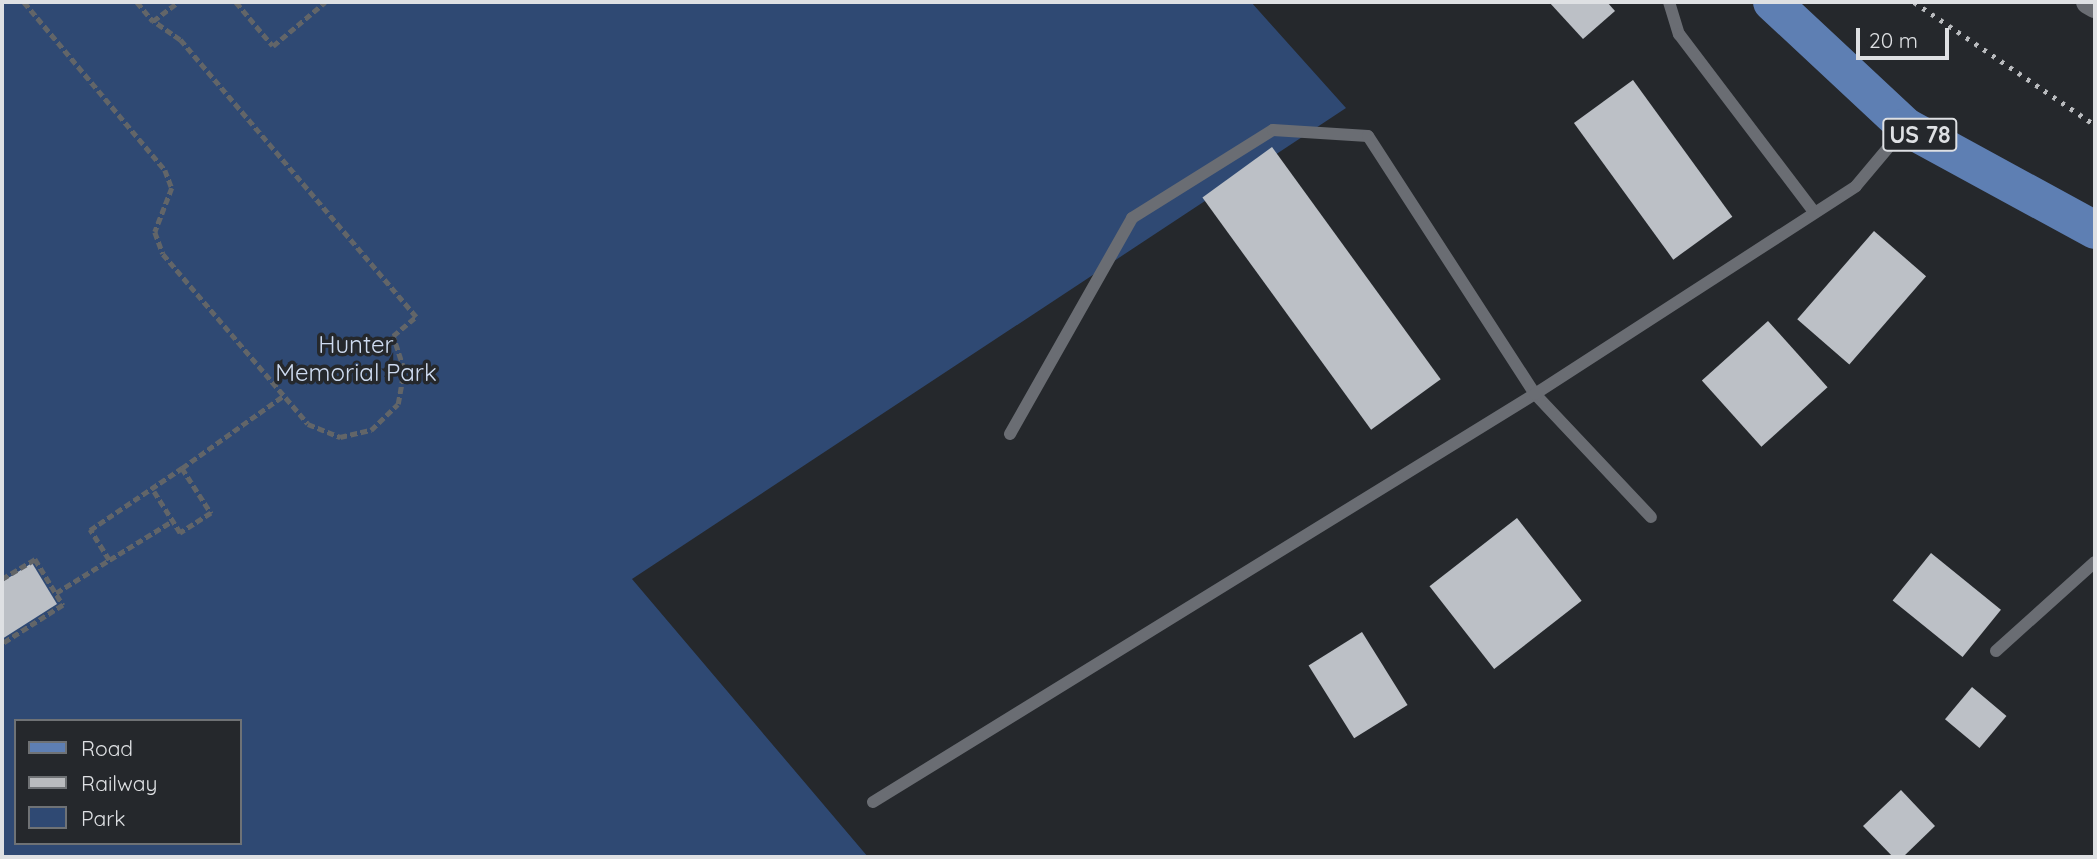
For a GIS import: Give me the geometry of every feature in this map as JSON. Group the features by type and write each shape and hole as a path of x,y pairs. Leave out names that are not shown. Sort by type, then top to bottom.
{"main road":[{"name":"US 78","path":"1772,2 1906,127 2095,230"}],"street":[{"path":"2088,2 2095,6"}],"lane":[{"path":"1669,2 1679,34 1814,212"},
{"path":"873,802 1535,394 1856,186 1906,127"},
{"path":"1010,434 1132,218 1273,130 1368,136 1535,394 1651,517"},
{"path":"1996,651 2095,562"}],"path":[{"path":"24,2 165,170 172,188 156,219 157,245 283,396 323,433 359,436 371,430 398,404 404,370 393,336 416,317 180,40 153,22 137,2"},
{"path":"153,22 178,2"},
{"path":"236,2 273,46 325,2"},
{"path":"109,560 90,530 154,492 182,468 283,396"},
{"path":"154,492 180,534 211,513 182,468"},
{"path":"56,593 172,521"},
{"path":"2,579 35,559 64,606 2,644"}],"green space":[{"name":"Hunter Memorial Park","path":"2,2 1251,2 1346,108 632,579 868,857 2,857"}],"building":[{"path":"1549,2 1607,2 1615,11 1583,39"},
{"path":"1633,80 1732,217 1673,260 1574,123"},
{"path":"1272,147 1441,379 1371,430 1202,198"},
{"path":"1874,231 1926,276 1849,365 1797,319"},
{"path":"1768,321 1828,387 1761,447 1702,381"},
{"path":"1517,518 1582,601 1494,669 1430,586"},
{"path":"1931,553 2001,610 1963,657 1893,600"},
{"path":"32,563 57,604 2,639 2,582"},
{"path":"1362,632 1408,705 1354,738 1309,665"},
{"path":"1972,687 2006,716 1979,748 1945,719"},
{"path":"1901,790 1935,826 1903,857 1893,857 1863,826"}],"railway":[{"path":"1914,2 2095,125"}]}
